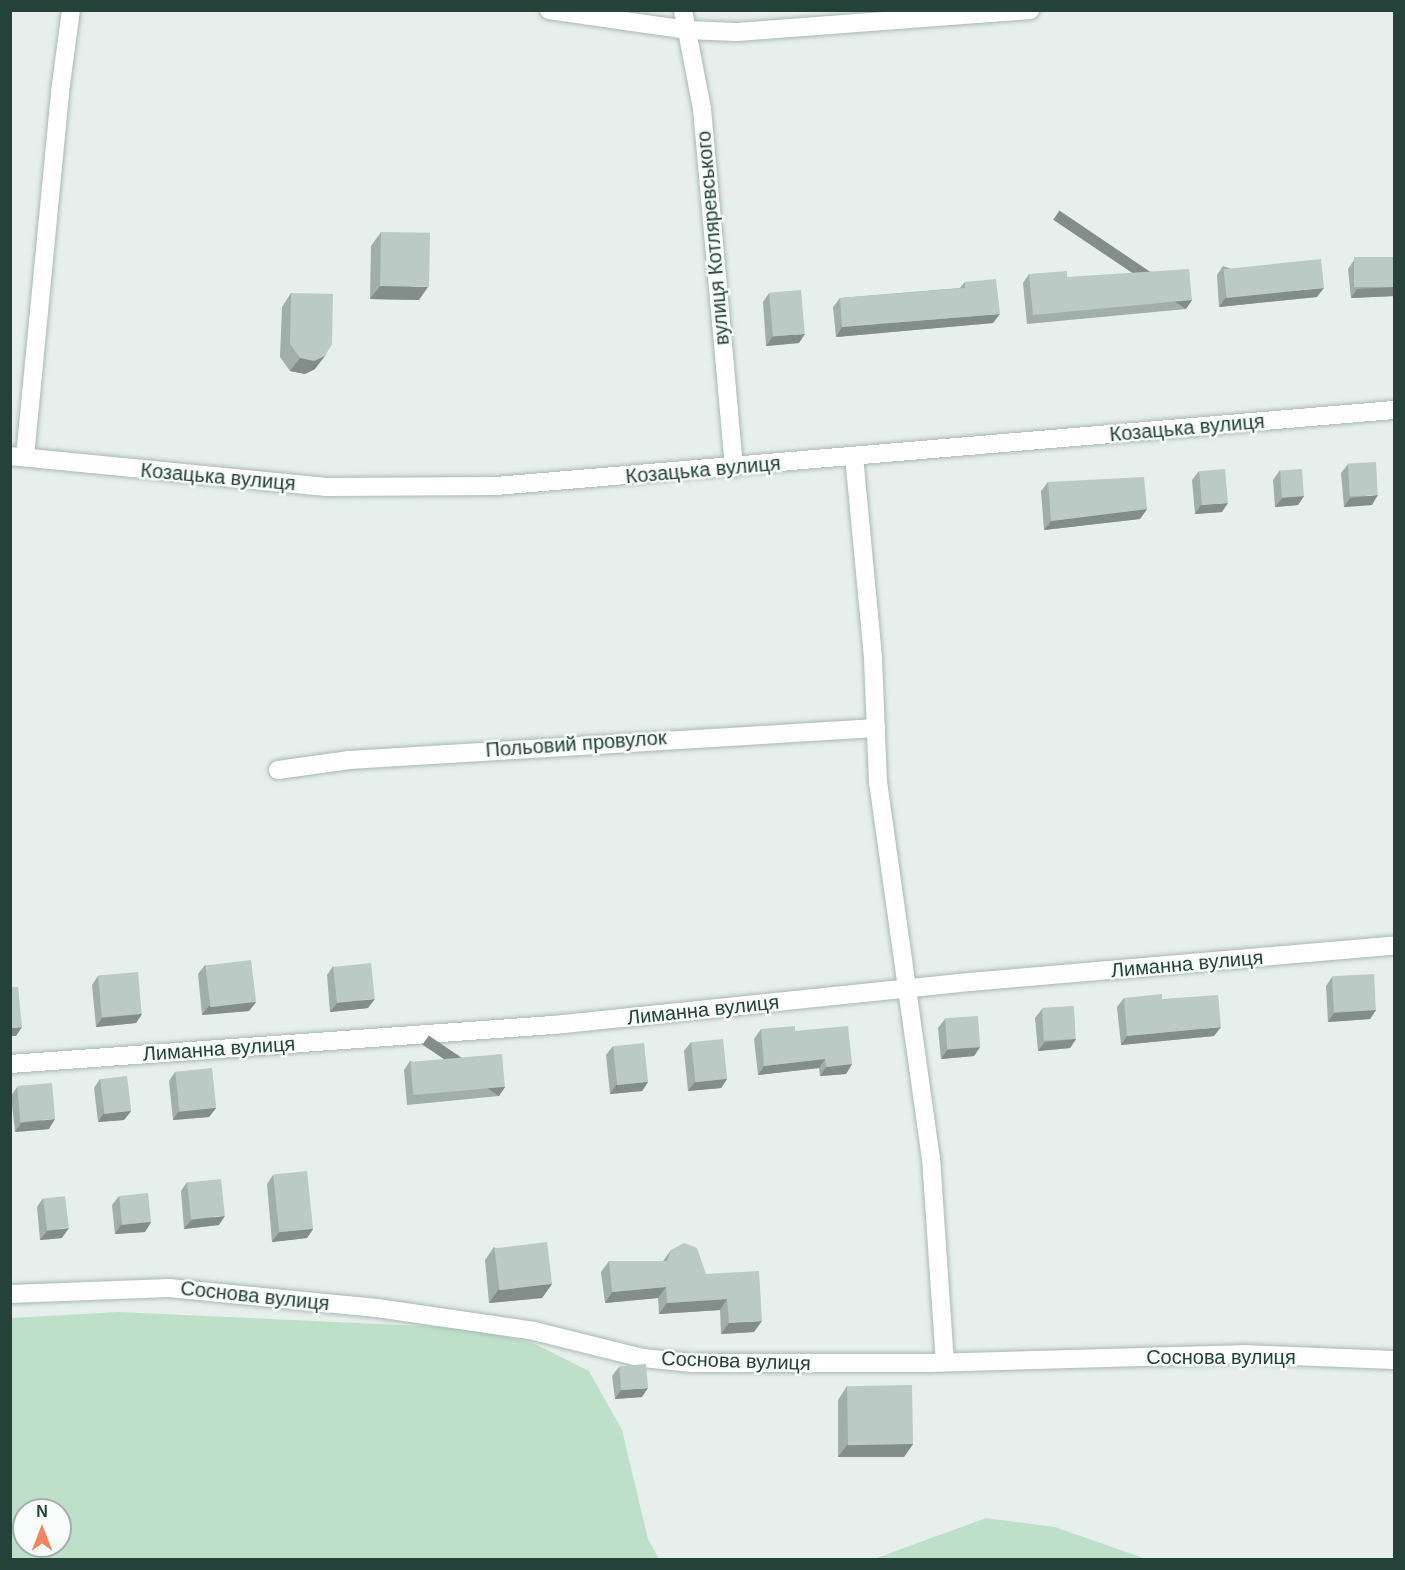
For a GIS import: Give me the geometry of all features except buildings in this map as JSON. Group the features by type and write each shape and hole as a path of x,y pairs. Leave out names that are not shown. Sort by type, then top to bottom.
{"street":[{"path":"18,457 71,10"},
{"path":"549,10 687,30 737,32 1030,10"},
{"name":"вулиця Котляревського","path":"683,10 702,109 734,468"},
{"name":"Козацька вулиця","path":"18,457 241,480 382,488 496,486 734,468 1395,410"},
{"path":"854,456 879,792 931,1158 945,1362"},
{"name":"Польовий провулок","path":"278,770 349,760 876,728"},
{"name":"Лиманна вулиця","path":"10,1064 553,1025 906,989 1395,946"},
{"name":"Соснова вулиця","path":"10,1294 169,1288 376,1308 534,1330 643,1358 692,1363 945,1362 1242,1354 1395,1359"}],"green space":[{"path":"118,1312 465,1328 533,1343 589,1371 622,1430 648,1539 659,1559 11,1560 11,1318"},
{"path":"986,1518 1055,1527 1146,1559 874,1559"}]}
